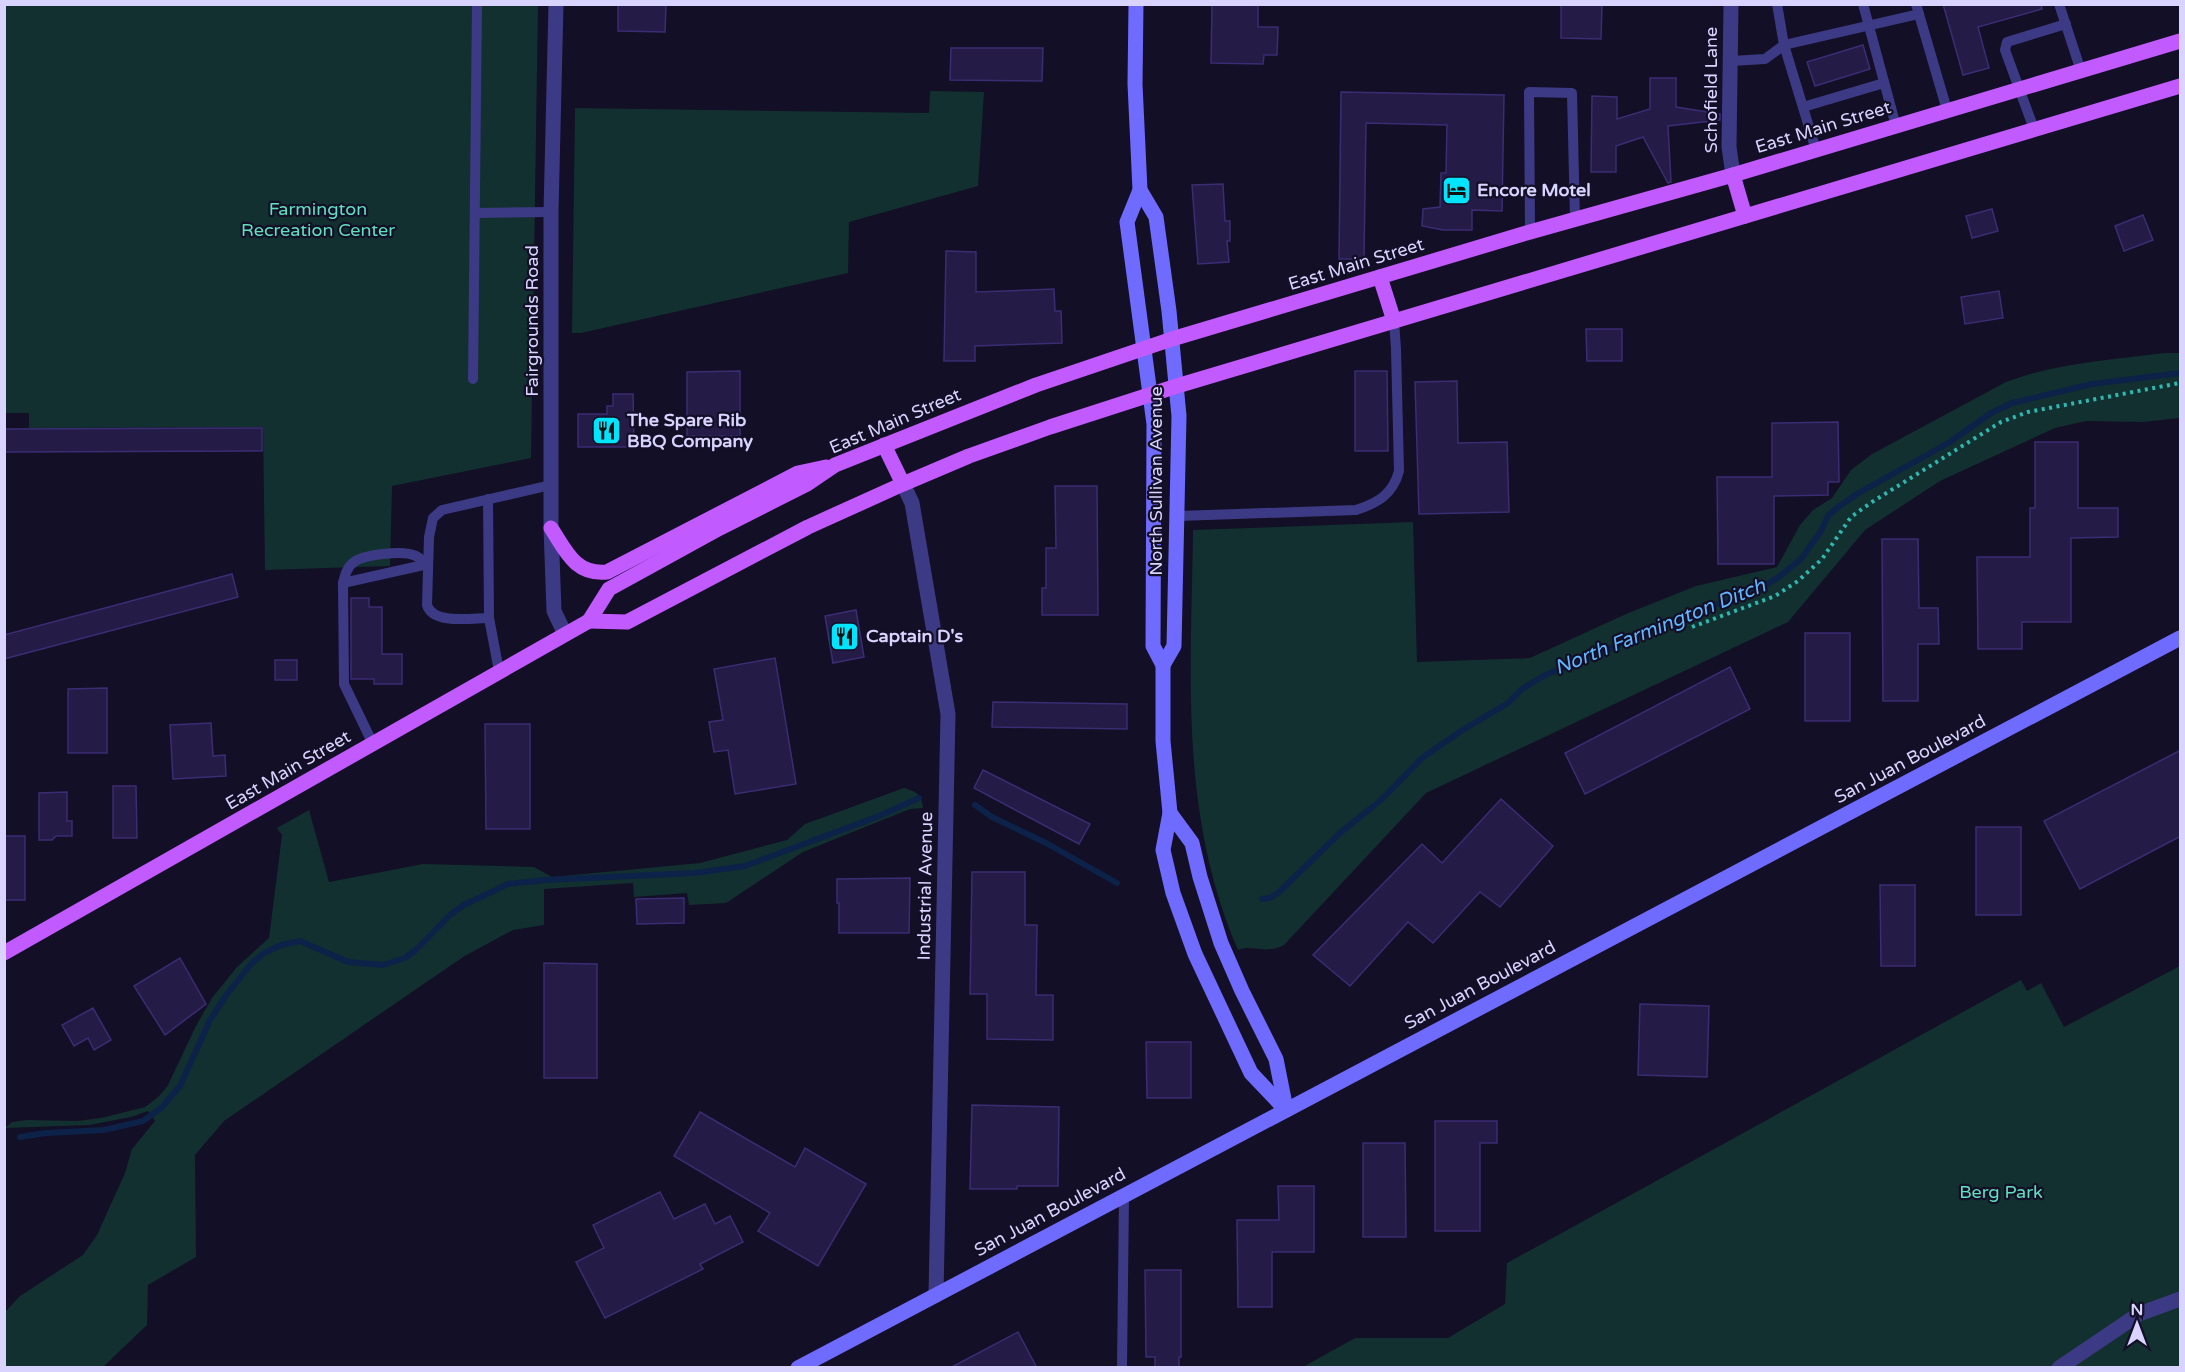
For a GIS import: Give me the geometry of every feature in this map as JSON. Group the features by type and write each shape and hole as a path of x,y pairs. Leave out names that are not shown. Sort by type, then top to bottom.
{"main road":[{"name":"North Sullivan Avenue","path":"1136,4 1135,84 1140,190 1127,222 1154,424 1153,646 1163,665 1163,741 1170,813 1163,850 1173,893 1195,954 1251,1073 1286,1110"},
{"name":"East Main Street","path":"589,621 609,588 807,484 835,465 1036,385 1172,339 2181,41"},
{"name":"East Main Street","path":"4,953 589,621 627,622 808,527 969,456 1177,386 2181,86"},
{"path":"1733,175 1745,216"},
{"name":"North Sullivan Avenue","path":"1140,190 1156,217 1172,339 1179,416 1174,646 1163,665"},
{"path":"1380,277 1394,321"},
{"path":"884,445 903,484"},
{"path":"551,528 570,558 580,567 587,571 607,572 798,473 835,465"},
{"name":"San Juan Boulevard","path":"798,1368 2181,638"},
{"path":"1170,813 1192,843 1221,943 1276,1059 1286,1110"}],"street":[{"name":"Fairgrounds Road","path":"556,4 551,212 551,528 554,611 565,634"},
{"name":"Schofield Lane","path":"1731,4 1729,147 1733,175"},
{"name":"Industrial Avenue","path":"903,484 912,503 948,714 936,1295"},
{"path":"2059,1368 2139,1314 2181,1299"}],"lane":[{"path":"473,379 477,4"},
{"path":"1777,4 1784,45 1815,150"},
{"path":"1863,4 1896,126"},
{"path":"2060,4 2081,71"},
{"path":"1731,61 1765,59 1784,45 1869,26 1917,9 1947,110"},
{"path":"2034,129 2005,50 2007,42 2066,24"},
{"path":"1803,107 1884,82"},
{"path":"1530,232 1529,92 1572,93 1575,219"},
{"path":"475,213 551,212"},
{"path":"1178,516 1356,510 1372,505 1387,495 1396,483 1399,471 1394,321"},
{"path":"489,618 440,618 429,611 429,537 433,518 442,510 551,485"},
{"path":"488,499 489,618 499,671"},
{"path":"373,744 344,684 343,583 346,570 355,561 371,556 397,553 415,555 428,564"},
{"path":"343,583 428,564"},
{"path":"1122,1368 1124,1196"}],"path":[{"path":"1692,627 1775,596 1798,581 1822,559 1851,517 2001,422 2028,412 2181,383"}],"green space":[{"name":"Farmington Recreation Center","path":"5,5 538,5 531,458 392,486 390,566 265,570 263,427 29,428 29,413 5,413"},
{"path":"930,91 984,92 978,186 849,222 848,273 581,333 572,333 575,108 929,113"},
{"path":"2180,353 2180,418 2143,422 2086,421 2055,428 1940,481 1865,530 1788,622 1426,793 1284,945 1271,949 1244,948 1238,950 1219,899 1206,847 1197,795 1191,691 1193,530 1413,522 1417,662 1530,658 1626,614 1696,586 1777,567 1800,525 1813,510 1832,498 1851,470 1872,454 2006,382 2064,366"},
{"path":"904,788 918,794 923,808 910,809 803,852 726,903 689,905 687,893 634,897 633,883 544,889 544,925 513,930 463,957 224,1121 195,1155 196,1257 148,1285 147,1325 103,1367 5,1367 5,1312 20,1296 83,1255 97,1235 125,1173 132,1149 155,1121 148,1111 131,1117 89,1125 5,1128 12,1122 77,1121 101,1118 145,1107 167,1087 212,998 237,967 269,938 282,835 277,828 309,810 329,882 423,864 534,867 552,877 700,863 787,840 805,824"},
{"name":"Berg Park","path":"2180,966 2180,1367 1301,1368 1355,1338 1448,1338 1505,1304 1507,1263 2021,980 2027,991 2041,983 2064,1027"}],"building":[{"path":"618,4 666,4 665,32 618,31"},
{"path":"1212,4 1258,4 1258,27 1278,27 1277,55 1264,55 1263,64 1211,63"},
{"path":"1561,4 1602,4 1601,39 1561,38"},
{"path":"1943,4 2041,4 2042,9 1978,27 1989,68 1963,75"},
{"path":"1863,45 1870,69 1815,86 1807,62"},
{"path":"951,48 1043,48 1042,81 950,80"},
{"path":"1650,78 1676,78 1676,107 1720,114 1720,120 1668,126 1671,182 1668,183 1643,137 1616,146 1616,172 1591,172 1592,96 1617,97 1617,119 1650,109"},
{"name":"Encore Motel","path":"1341,92 1504,95 1502,211 1472,210 1472,230 1443,230 1422,226 1423,209 1440,207 1441,173 1446,173 1447,125 1366,123 1364,259 1339,259"},
{"path":"1223,184 1225,221 1230,221 1230,241 1227,241 1229,262 1198,264 1192,185"},
{"path":"1992,209 1998,231 1972,238 1966,216"},
{"path":"2143,215 2153,240 2124,251 2115,226"},
{"path":"946,251 976,252 976,292 1054,289 1055,311 1061,311 1062,343 975,346 975,361 944,361"},
{"path":"1999,291 2003,318 1965,324 1961,297"},
{"path":"1586,329 1622,329 1622,361 1587,361"},
{"path":"740,371 740,436 687,436 687,372"},
{"path":"1355,371 1387,371 1388,451 1355,451"},
{"path":"1457,381 1458,443 1507,442 1509,512 1419,514 1415,382"},
{"name":"The Spare Rib BBQ Company","path":"613,394 633,394 634,447 578,447 578,414 607,414 607,406 613,406"},
{"path":"1838,422 1839,482 1828,482 1828,495 1774,496 1774,564 1718,564 1717,477 1772,477 1772,423"},
{"path":"262,428 262,451 4,452 4,429"},
{"path":"2035,442 2078,442 2078,508 2118,508 2118,537 2071,538 2071,622 2022,622 2022,649 1978,649 1977,557 2030,557 2030,508 2035,508"},
{"path":"1055,486 1097,486 1098,615 1042,615 1042,588 1046,588 1046,548 1056,548"},
{"path":"1882,539 1918,539 1919,608 1938,608 1939,644 1918,644 1918,701 1883,701"},
{"path":"232,574 238,597 4,659 4,635"},
{"path":"351,598 369,598 369,607 382,607 382,654 402,654 402,684 374,684 374,679 351,679"},
{"name":"Captain D's","path":"856,610 864,657 833,663 825,616"},
{"path":"1805,633 1850,633 1850,721 1805,721"},
{"path":"775,658 796,784 735,794 728,750 714,752 709,722 723,720 714,669"},
{"path":"275,660 297,660 297,680 275,680"},
{"path":"1730,667 1750,709 1585,794 1565,753"},
{"path":"107,688 107,753 68,753 68,689"},
{"path":"993,702 1127,704 1127,729 992,727"},
{"path":"211,723 213,756 225,755 226,776 173,779 170,725"},
{"path":"485,724 530,724 530,829 486,829"},
{"path":"2181,750 2181,836 2080,889 2044,821"},
{"path":"983,770 1090,824 1079,844 974,788"},
{"path":"113,786 136,786 137,838 113,838"},
{"path":"67,792 67,821 72,821 72,836 56,836 52,840 39,840 39,793"},
{"path":"1501,799 1553,846 1500,907 1480,892 1433,943 1408,922 1350,986 1313,955 1422,844 1442,863"},
{"path":"1976,827 2021,827 2021,915 1976,915"},
{"path":"4,836 25,836 25,900 4,900"},
{"path":"972,872 1025,872 1025,925 1037,925 1036,995 1053,995 1053,1040 987,1039 987,994 970,994"},
{"path":"910,878 909,933 839,933 837,879"},
{"path":"1880,885 1915,885 1915,966 1881,966"},
{"path":"684,898 684,923 637,924 636,899"},
{"path":"180,958 206,1004 165,1035 134,986"},
{"path":"544,963 597,964 597,1078 544,1078"},
{"path":"1640,1004 1709,1006 1707,1077 1638,1075"},
{"path":"93,1008 111,1040 94,1050 88,1038 74,1046 62,1025"},
{"path":"1146,1042 1191,1042 1191,1098 1147,1098"},
{"path":"972,1105 1059,1107 1058,1186 970,1189"},
{"path":"700,1112 795,1167 805,1148 866,1184 818,1266 758,1231 770,1213 674,1156"},
{"path":"1435,1121 1497,1121 1497,1143 1480,1143 1480,1231 1435,1231"},
{"path":"1363,1143 1405,1143 1406,1237 1363,1237"},
{"path":"1278,1186 1314,1186 1314,1252 1272,1252 1272,1307 1238,1307 1237,1220 1279,1220"},
{"path":"660,1192 674,1219 705,1204 715,1224 730,1216 743,1242 700,1264 703,1269 605,1318 576,1262 604,1248 593,1225"},
{"path":"1145,1270 1181,1270 1179,1367 1155,1367 1155,1357 1146,1357"},
{"path":"1018,1332 1037,1368 950,1368"}],"waterway":[{"name":"North Farmington Ditch","path":"1262,899 1270,898 1278,893 1340,833 1382,799 1422,758 1508,703 1522,689 1545,675 1679,617 1753,592 1779,577 1801,559 1821,531 1828,516 1837,508 1857,494 1950,442 1991,413 2012,403 2092,384 2180,373"},
{"name":"North Farmington Ditch","path":"20,1137 46,1133 104,1130 143,1121 161,1108 180,1086 210,1020 227,994 251,964 264,953 281,945 300,941 348,962 383,965 405,958 450,915 464,905 508,884 545,880 695,873 745,866 879,816 919,798"},
{"name":"North Farmington Ditch","path":"975,805 992,817 1046,843 1117,883"}],"place":[{"name":"Encore Motel","path":"1456,190"},
{"name":"The Spare Rib BBQ Company","path":"606,430"},
{"name":"Captain D's","path":"845,636"}]}
